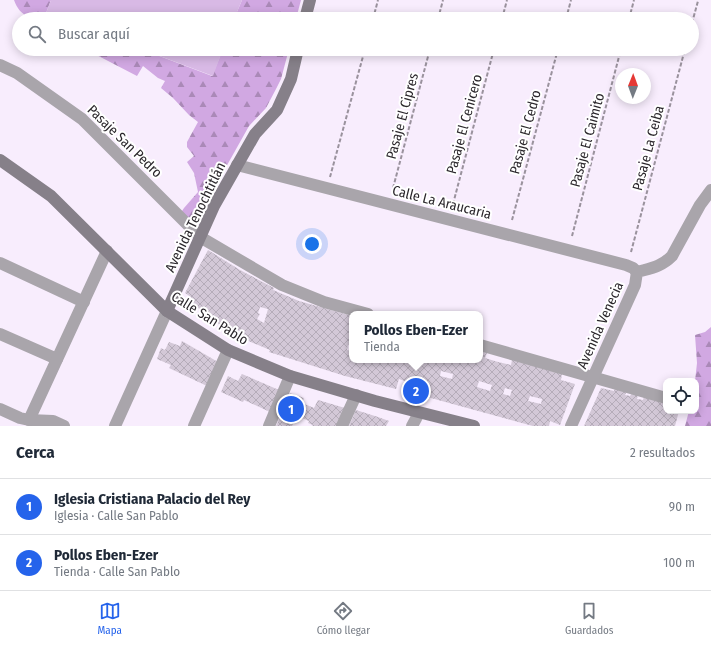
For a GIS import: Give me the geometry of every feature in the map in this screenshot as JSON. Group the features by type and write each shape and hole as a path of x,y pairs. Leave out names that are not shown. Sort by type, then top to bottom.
{"street":[{"path":"307,12 310,0"},
{"name":"Avenida Tenochtitlán","path":"116,426 214,206 256,134 277,110 291,79 296,56"},
{"name":"Pasaje San Pedro","path":"0,65 17,73 82,118 200,237 282,285 324,302 357,311"},
{"name":"Calle San Pablo","path":"0,160 51,196 167,312 228,350 290,376 419,413 474,426"},
{"name":"Calle La Araucaria","path":"237,165 626,265 633,268 637,272"},
{"name":"Avenida Venecia","path":"572,426 635,285 637,272 665,263 672,256 700,205 711,190"},
{"path":"29,420 107,251"},
{"path":"0,263 84,302"},
{"path":"0,334 57,359"},
{"path":"483,347 663,397"},
{"path":"194,426 228,350"},
{"path":"269,426 290,376"},
{"path":"342,426 356,395"},
{"path":"0,409 20,418 52,421 64,426"},
{"path":"412,426 419,413"}],"path":[{"path":"374,12 378,0"},
{"path":"440,12 443,0"},
{"path":"504,12 507,0"},
{"path":"568,12 571,0"},
{"path":"631,12 634,0"},
{"path":"695,12 698,1"},
{"path":"328,188 362,56"},
{"name":"Pasaje El Cipres","path":"393,188 428,56"},
{"name":"Pasaje El Cenicero","path":"453,204 492,56"},
{"name":"Pasaje El Cedro","path":"512,220 556,56"},
{"name":"Pasaje El Caimito","path":"572,236 619,56"},
{"name":"Pasaje La Ceiba","path":"631,252 683,56"}],"green space":[{"path":"14,0 51,0 46,12 21,12"},
{"path":"242,0 301,0 298,12 237,12"},
{"path":"98,56 159,56 212,76 220,56 287,56 281,79 266,108 249,126 193,226 180,214 198,192 194,173 187,162 194,156 187,147 187,142 198,122 161,88 165,81 158,78 143,66 137,76"},
{"path":"711,327 711,426 685,426 688,414 699,414 699,378 695,378 697,363 695,335 705,332"}],"shaded area":[{"path":"51,0 242,0 237,12 46,12"},
{"path":"160,56 220,56 213,76"}],"building":[{"path":"208,250 240,270 274,288 273,290 299,301 349,315 349,345 347,350 349,350 349,363 483,363 483,352 487,353 485,358 498,362 511,365 512,360 562,374 561,380 575,384 560,425 550,421 549,426 533,426 409,392 411,383 399,379 396,389 345,376 269,352 270,350 239,337 212,320 189,300 191,297 185,293","holes":["260,307 268,309 264,323 257,319 260,314 258,313","441,371 453,374 452,379 440,376","479,381 492,385 490,391 477,387","505,388 512,390 510,396 503,394","530,396 542,399 541,404 528,401"]},
{"path":"182,341 218,362 207,386 169,368 171,365 157,359 161,348 165,350 169,342 180,346"},
{"path":"242,374 279,390 270,412 244,400 243,402 221,392 228,376 238,381"},
{"path":"601,388 614,391 615,388 627,391 625,395 630,396 632,393 638,394 637,399 643,400 644,396 663,401 663,414 678,414 675,426 584,426"},
{"path":"290,393 304,398 302,403 314,408 318,400 345,408 337,426 312,426 313,425 308,423 309,421 297,416 292,426 276,426"},
{"path":"356,410 389,421 386,426 349,426"}],"place":[{"name":"Pollos Eben-Ezer","path":"416,391"},
{"name":"Iglesia Cristiana Palacio del Rey","path":"291,409"}]}
